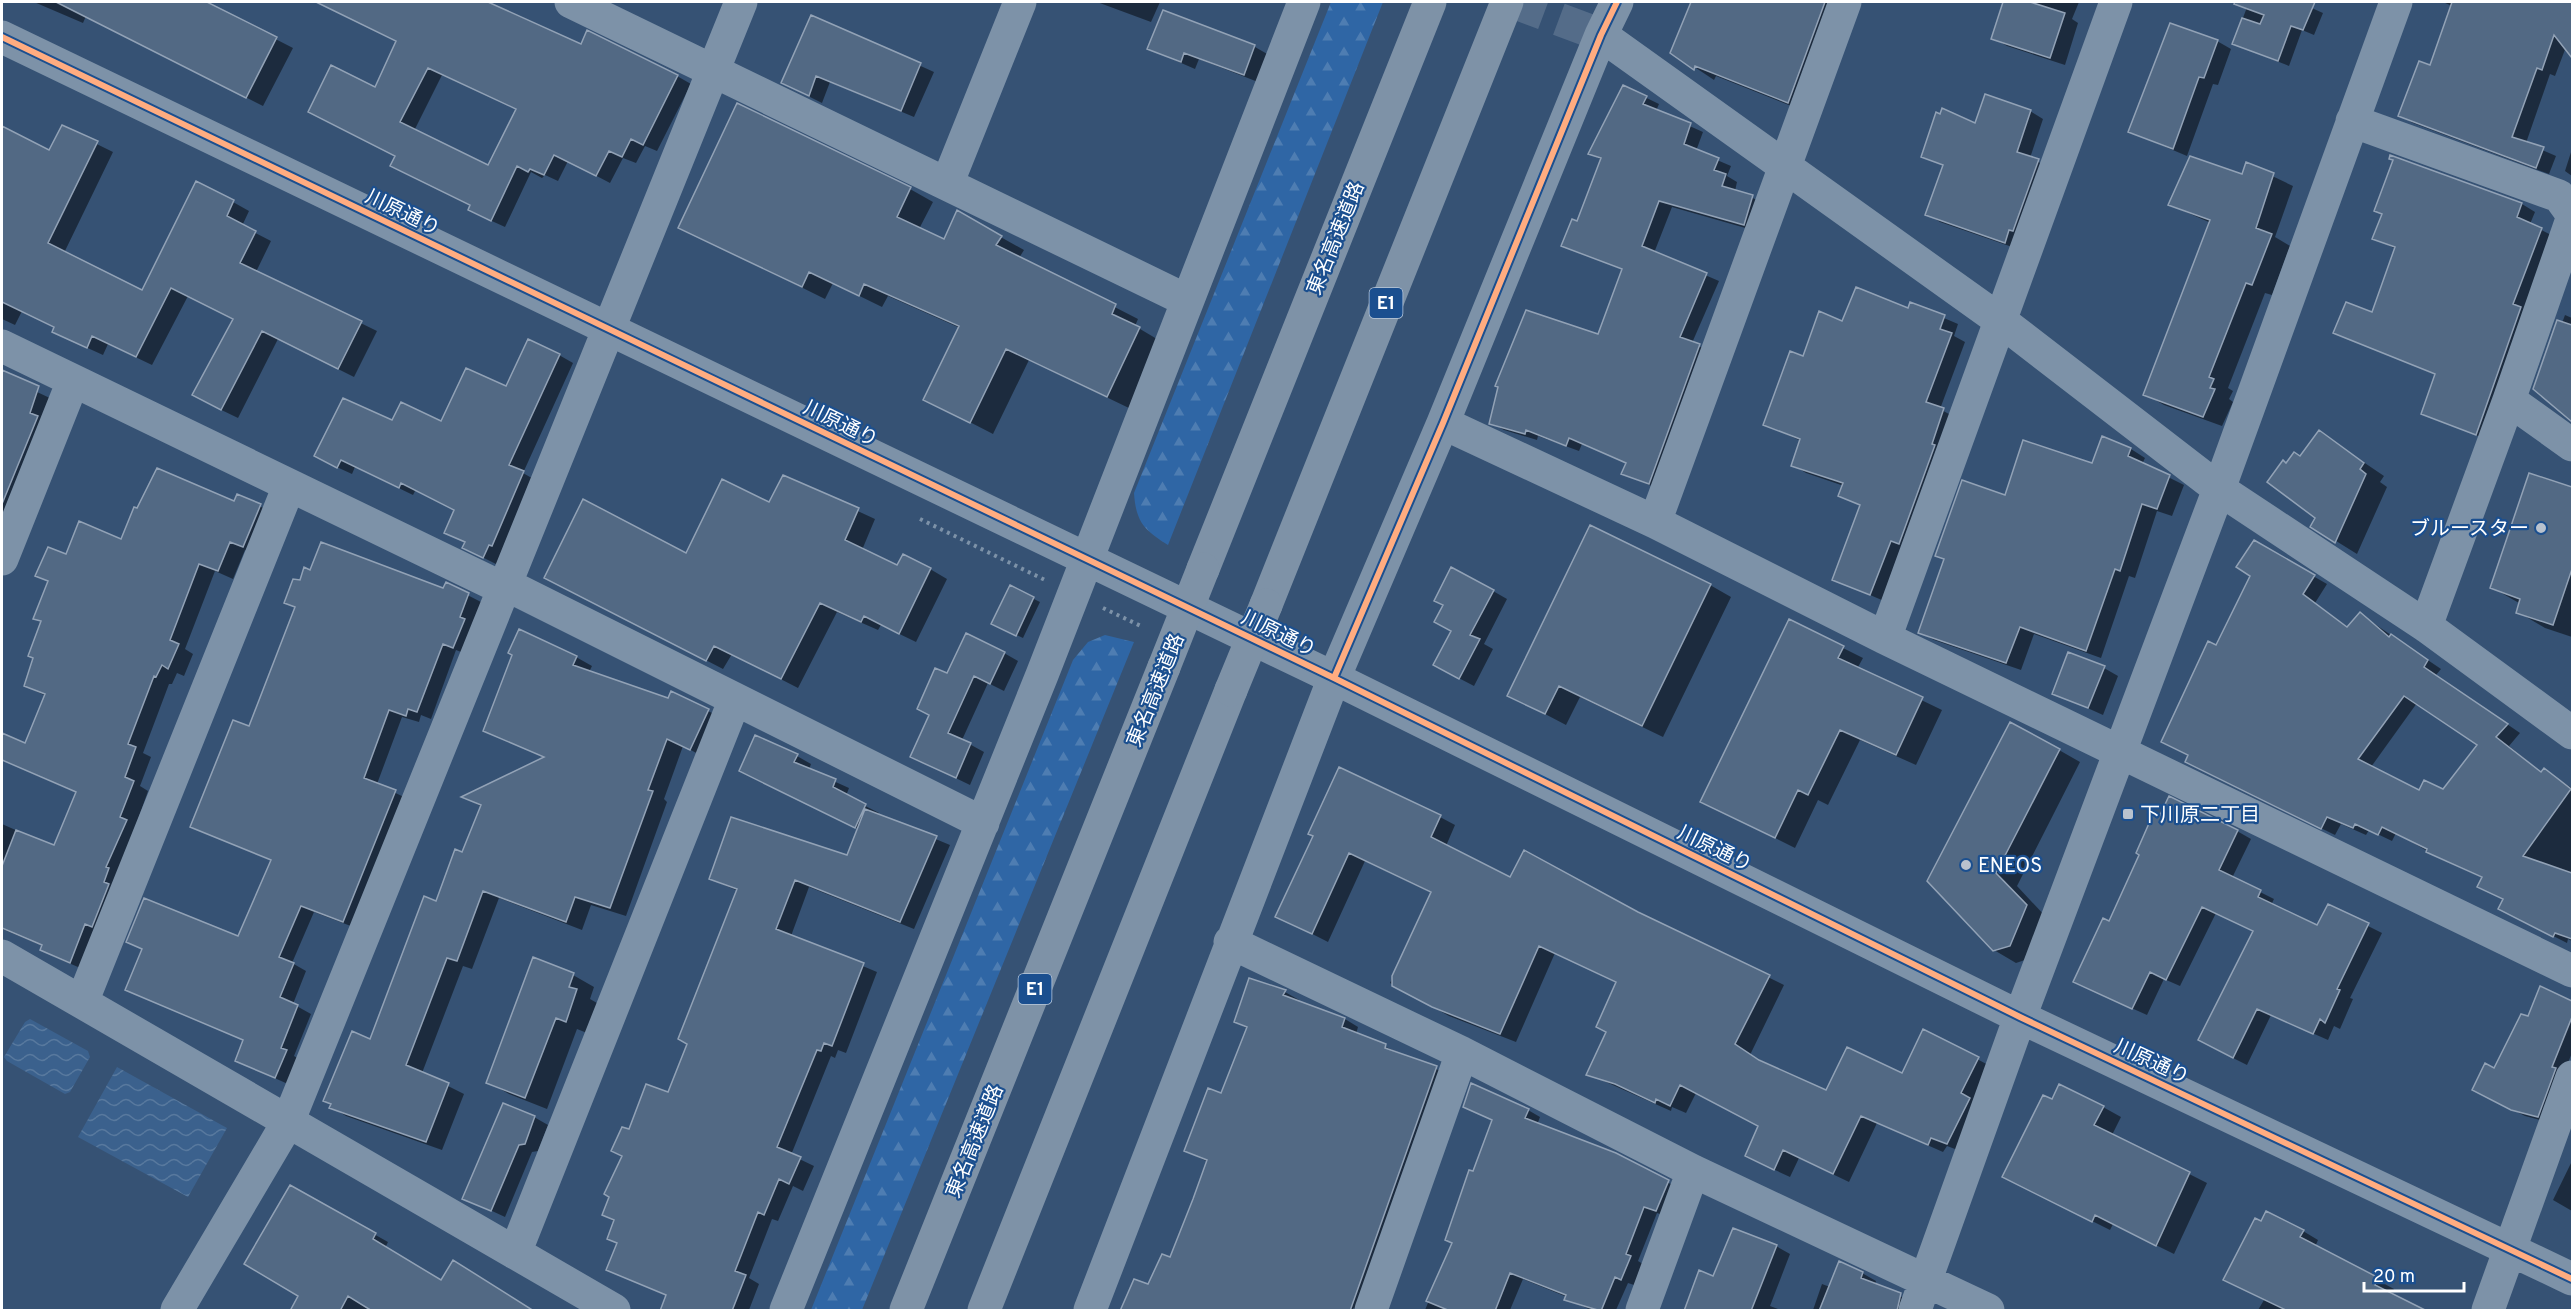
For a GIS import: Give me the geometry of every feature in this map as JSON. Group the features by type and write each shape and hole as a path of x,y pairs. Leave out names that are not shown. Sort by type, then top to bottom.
{"highway":[{"name":"東名高速道路","path":"906,1311 1430,2"},
{"name":"E1","path":"984,1311 1507,2"}],"street":[{"path":"571,2 1186,300"},
{"path":"177,1311 288,1122 741,2"},
{"path":"947,184 1020,2"},
{"path":"786,1311 983,823 1304,2"},
{"path":"1090,1311 1230,942 1334,678 1443,423 1601,35 1617,2"},
{"path":"1655,522 1783,166 1845,2"},
{"path":"1884,638 2116,2"},
{"path":"1915,1311 2020,1017 2219,489 2396,2"},
{"path":"1601,35 2001,321 2219,489 2426,626 2572,733"},
{"name":"川原通り","path":"2,37 1334,678 2020,1017 2572,1279"},
{"path":"2352,121 2559,195 2572,214"},
{"path":"2426,626 2509,400 2572,219"},
{"path":"2,346 289,486 505,587 983,823"},
{"path":"2,559 73,381"},
{"path":"2509,400 2572,445"},
{"path":"1443,423 1655,522 1884,638 2572,971"},
{"path":"81,1002 289,486"},
{"path":"515,1253 735,699"},
{"path":"1230,942 1462,1053 1693,1171 1988,1311"},
{"path":"2,956 614,1311"},
{"path":"1371,1311 1462,1053"},
{"path":"2488,1311 2572,1077"},
{"path":"1642,1311 1693,1171"}],"green space":[{"path":"1331,2 1383,2 1168,545 1147,530 1139,518 1134,493"},
{"path":"1105,635 1134,642 862,1310 811,1310 1073,660 1088,642"}],"water":[{"path":"30,1019 88,1051 90,1057 70,1092 65,1094 7,1061 4,1057 25,1022"},
{"path":"117,1067 227,1128 188,1197 78,1137"}],"building":[{"path":"56,2 207,2 277,37 246,98"},
{"path":"316,2 488,2 581,44 587,30 678,75 643,145 631,139 622,157 609,151 596,176 554,155 544,175 530,169 528,172 517,166 491,221 468,210 470,205 390,166 395,156 308,112 331,65 375,87 396,41","holes":["428,68 516,109 488,165 400,122"]},
{"path":"1691,2 1825,2 1788,103 1695,66 1694,70 1670,53"},
{"path":"2003,2 2030,2 2065,13 2050,58 1991,39"},
{"path":"2235,2 2315,2 2303,30 2291,26 2278,61 2232,44 2242,18 2260,24 2264,15 2234,4"},
{"path":"2452,2 2572,2 2572,58 2554,35 2542,70 2537,68 2512,137 2544,147 2536,168 2398,116 2419,61 2430,65"},
{"path":"1163,10 1255,45 1244,75 1184,53 1181,62 1147,49"},
{"path":"811,15 921,63 901,111 816,76 809,96 781,83"},
{"path":"2170,23 2218,40 2204,78 2199,77 2173,149 2128,132"},
{"path":"1623,85 1647,96 1643,104 1691,123 1684,144 1719,158 1714,170 1726,174 1722,186 1753,195 1744,225 1659,201 1642,246 1707,273 1680,337 1700,344 1649,484 1621,474 1626,463 1569,438 1566,446 1526,430 1525,434 1489,424 1498,387 1495,386 1526,310 1598,334 1622,269 1561,246 1572,219 1577,221 1601,158 1588,154"},
{"path":"1985,94 2031,110 2017,152 2039,159 2013,231 2009,230 2005,243 1925,215 1943,165 1921,157 1936,112 1940,114 1942,108 1975,123"},
{"path":"737,103 911,187 897,217 944,239 957,210 1002,236 996,245 1116,304 1112,314 1140,327 1107,397 1006,349 970,423 923,400 959,326 864,284 859,296 809,272 802,287 678,228"},
{"path":"62,125 98,141 48,243 142,290 196,181 234,200 227,216 256,231 240,263 362,321 338,369 262,331 221,410 192,395 233,319 171,288 136,357 92,336 87,348 52,332 54,327 2,302 2,126 49,150"},
{"path":"2390,155 2522,203 2517,217 2542,228 2513,304 2521,307 2476,435 2421,414 2435,374 2333,333 2346,302 2372,312 2395,247 2372,239 2382,214 2374,211 2393,160 2389,159"},
{"path":"2190,156 2242,174 2246,162 2274,173 2256,228 2272,234 2252,285 2246,283 2209,377 2214,379 2210,388 2215,389 2203,417 2143,395 2210,220 2168,205"},
{"path":"1856,287 1908,308 1910,302 1945,315 1940,329 1952,333 1926,402 1944,408 1932,444 1935,445 1899,544 1891,541 1870,595 1832,580 1860,505 1838,496 1843,483 1791,466 1800,439 1763,425 1790,351 1803,356 1819,311 1842,321"},
{"path":"2557,320 2572,325 2572,422 2533,389"},
{"path":"528,339 560,354 509,465 524,471 492,546 489,545 483,558 462,548 465,542 444,533 454,510 401,483 399,488 341,460 337,468 314,456 343,398 392,420 401,402 441,421 466,368 506,386"},
{"path":"2,370 39,386 30,413 38,416 2,504"},
{"path":"2319,430 2364,463 2360,469 2366,474 2335,543 2310,527 2315,518 2267,482 2283,460 2286,463 2294,452 2300,456"},
{"path":"2102,436 2131,448 2128,456 2170,475 2157,509 2142,504 2120,571 2115,569 2086,651 2020,627 2006,663 1918,633 1944,559 1935,556 1962,480 2005,495 2023,440 2092,463"},
{"path":"157,468 234,501 237,494 261,504 243,547 230,542 218,571 199,564 170,640 179,644 168,669 162,665 156,677 154,676 128,744 136,747 125,777 134,781 120,817 127,820 106,867 109,868 104,882 109,884 92,927 85,924 70,963 40,950 42,945 2,928 2,866 16,830 54,845 76,792 2,760 2,733 25,743 45,694 24,686 33,658 28,656 41,621 33,619 48,581 35,576 48,547 66,554 79,521 121,539 134,507 137,508"},
{"name":"ブルースター","path":"2529,473 2572,487 2572,569 2553,625 2516,613 2520,599 2490,588"},
{"path":"783,475 859,508 845,540 897,565 903,554 931,568 899,634 864,616 861,622 820,603 781,679 714,646 706,661 544,578 583,499 686,553 722,479 769,502"},
{"path":"1590,525 1711,584 1642,726 1559,686 1545,714 1507,696"},
{"path":"2254,540 2315,575 2303,594 2347,627 2360,612 2389,637 2391,634 2428,660 2424,667 2508,724 2496,737 2541,772 2544,768 2571,789 2523,856 2572,873 2572,939 2555,933 2553,937 2498,909 2503,899 2477,887 2482,877 2426,852 2427,849 2382,827 2378,835 2355,824 2353,828 2327,817 2321,829 2185,762 2188,755 2161,742 2208,641 2216,645 2250,576 2236,567","holes":["2404,696 2477,745 2443,789 2424,780 2419,790 2358,759"]},
{"path":"321,542 443,588 446,582 469,593 460,617 465,619 453,648 443,644 417,712 408,709 406,716 389,710 364,778 396,790 343,922 301,906 279,957 294,963 280,997 298,1005 281,1048 287,1050 275,1078 235,1061 243,1040 125,990 142,949 126,942 144,898 238,936 271,860 190,827 233,720 249,726 295,607 284,603 293,579 300,580 304,567 310,570"},
{"path":"1451,567 1494,590 1470,635 1480,639 1459,679 1433,665 1451,631 1434,622 1443,605 1434,601"},
{"path":"1010,585 1034,597 1016,636 991,624"},
{"path":"1789,619 1844,646 1838,658 1923,697 1896,755 1840,730 1808,795 1798,790 1775,838 1700,802"},
{"path":"519,629 577,656 573,665 668,698 671,691 709,709 690,750 667,739 648,790 653,791 610,908 575,897 566,922 483,891 457,961 447,958 406,1065 449,1083 426,1142 329,1108 331,1104 323,1101 352,1031 370,1039 424,896 436,901 455,849 462,852 481,805 461,797 544,757 483,731 512,655 508,653"},
{"path":"966,633 1005,652 990,684 974,676 948,733 971,743 956,778 910,757 929,715 917,709 935,668 947,673"},
{"path":"2068,652 2105,666 2088,708 2052,694"},
{"path":"2010,722 2060,749 1996,873 2027,905 2010,946 1993,951 1927,881"},
{"path":"755,735 798,754 794,762 836,779 833,787 866,804 855,828 739,771"},
{"path":"1339,767 1441,815 1431,837 1510,877 1524,850 1638,912 1770,975 1735,1044 1759,1060 1826,1090 1847,1047 1902,1073 1923,1029 1979,1057 1961,1093 1970,1098 1947,1144 1931,1138 1928,1145 1861,1116 1833,1174 1783,1150 1774,1170 1745,1156 1758,1126 1680,1085 1670,1106 1656,1099 1655,1103 1615,1084 1586,1075 1606,1032 1596,1027 1616,982 1539,946 1500,1034 1432,1007 1392,986 1392,976 1431,892 1349,853 1312,934 1275,917 1313,836 1308,834"},
{"path":"2169,796 2238,830 2219,870 2261,890 2258,897 2317,925 2328,904 2369,923 2337,989 2340,990 2325,1023 2320,1019 2313,1034 2257,1009 2233,1058 2198,1040 2253,931 2202,907 2166,980 2150,972 2132,1009 2073,982 2103,918 2109,921 2139,855 2136,853 2154,812 2160,815"},
{"path":"865,809 937,836 900,922 795,880 776,929 864,963 832,1046 824,1043 821,1051 817,1050 777,1147 801,1157 789,1184 779,1179 764,1215 758,1212 735,1271 746,1275 732,1311 660,1311 666,1295 606,1270 617,1243 607,1239 614,1220 602,1215 609,1197 604,1194 622,1156 611,1151 622,1127 629,1129 646,1084 668,1092 687,1044 678,1039 737,889 709,879 731,817 847,855"},
{"path":"533,957 574,973 569,987 577,989 566,1022 556,1018 525,1098 486,1083"},
{"path":"1249,978 1286,990 1283,995 1345,1018 1342,1027 1386,1044 1385,1048 1437,1066 1350,1311 1120,1311 1134,1279 1148,1284 1162,1254 1170,1257 1193,1199 1207,1160 1184,1151 1208,1088 1221,1093 1247,1027 1234,1022"},
{"path":"2540,986 2572,1001 2572,1017 2552,1067 2556,1068 2538,1117 2511,1110 2472,1090 2485,1063 2494,1068 2521,1014 2528,1016"},
{"path":"1471,1083 1529,1109 1525,1118 1616,1153 1669,1180 1656,1211 1644,1207 1626,1254 1631,1256 1621,1280 1615,1277 1601,1311 1564,1300 1566,1295 1510,1273 1495,1311 1450,1311 1426,1301 1452,1243 1445,1240 1469,1170 1473,1171 1492,1120 1463,1107"},
{"path":"2059,1084 2104,1106 2094,1125 2190,1172 2156,1246 2095,1215 2092,1222 2002,1177 2043,1095 2052,1099"},
{"path":"503,1103 535,1116 525,1144 519,1145 491,1211 462,1199"},
{"path":"290,1185 376,1233 373,1239 441,1280 453,1260 534,1311 372,1311 348,1296 340,1311 290,1311 298,1296 244,1264"},
{"path":"2266,1211 2304,1230 2300,1237 2379,1278 2375,1285 2427,1311 2288,1311 2223,1280 2255,1218 2261,1221"},
{"path":"1733,1228 1777,1245 1751,1311 1684,1311 1699,1270 1713,1276"},
{"path":"1839,1261 1863,1272 1861,1278 1901,1293 1897,1311 1819,1311"}],"tunnel":[{"path":"1513,2 1601,35"}],"cycle path":[{"path":"1334,678 1443,423 1601,35 1617,2"},
{"path":"2,37 1334,678 2020,1017 2572,1279"}],"place":[{"name":"ブルースター","path":"2541,528"},
{"name":"下川原二丁目","path":"2128,814"},
{"name":"ENEOS","path":"1966,865"}]}
